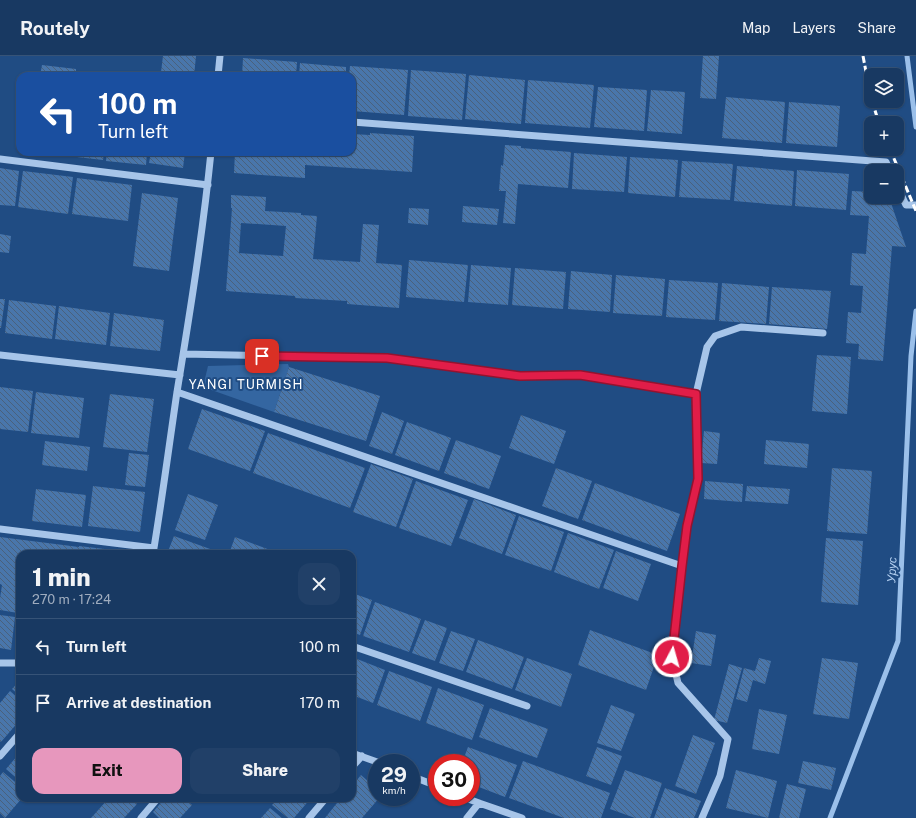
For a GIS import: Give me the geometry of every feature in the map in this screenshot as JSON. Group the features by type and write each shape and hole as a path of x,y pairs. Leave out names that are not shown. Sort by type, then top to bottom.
{"street":[{"path":"218,72 220,56"},
{"path":"356,122 886,162 887,164"},
{"path":"154,550 184,354 208,185 211,156"},
{"path":"0,159 208,185"},
{"path":"904,201 906,205 916,205"},
{"path":"702,818 720,776 728,739 678,683 672,657 687,526 698,479 696,394 708,347 716,336 741,327 823,333"},
{"path":"184,354 387,358 520,376 580,375 696,394"},
{"path":"0,355 180,375"},
{"path":"177,392 682,566"},
{"path":"0,529 147,550"},
{"path":"356,647 527,706"},
{"path":"0,663 16,663"},
{"path":"0,756 16,738"},
{"path":"356,754 368,758"},
{"path":"356,763 362,756"},
{"path":"141,818 155,802"},
{"path":"309,818 323,802"},
{"path":"480,803 522,818"},
{"path":"467,818 477,806"}],"shaded area":[{"path":"288,364 289,367 274,412 203,387 208,366"}],"building":[{"path":"163,56 196,56 194,72 161,72"},
{"path":"703,56 719,56 716,99 700,98"},
{"path":"243,58 297,62 296,72 242,72"},
{"path":"300,63 346,67 346,72 299,72"},
{"path":"42,65 76,69 76,72 41,72"},
{"path":"350,66 408,70 404,115 356,111 356,72 349,72"},
{"path":"411,70 466,74 462,120 408,116"},
{"path":"469,75 525,80 521,124 465,119"},
{"path":"528,80 594,85 590,128 525,123"},
{"path":"598,87 647,90 644,131 594,127"},
{"path":"651,90 685,92 682,134 647,131"},
{"path":"726,97 785,102 782,143 722,138"},
{"path":"789,102 840,106 837,147 786,143"},
{"path":"370,133 414,136 412,172 305,165 305,178 234,173 235,156 356,156 356,134 370,135"},
{"path":"505,145 521,146 521,148 571,152 568,188 518,184 515,224 503,223 506,191 499,191 501,165 503,166"},
{"path":"574,153 627,157 624,192 572,189"},
{"path":"68,156 104,156 103,160"},
{"path":"107,156 147,156 146,165 106,161"},
{"path":"150,156 184,156 183,168 149,163"},
{"path":"630,157 678,160 675,197 628,193"},
{"path":"682,161 733,164 730,200 679,197"},
{"path":"737,166 794,171 792,206 734,201"},
{"path":"0,168 19,171 15,206 0,205"},
{"path":"797,170 849,174 846,210 795,206"},
{"path":"23,171 73,177 68,214 18,207"},
{"path":"77,178 132,185 128,221 72,214"},
{"path":"852,191 864,192 864,204 891,204 906,247 892,246 883,361 858,359 859,344 846,343 848,312 861,313 863,286 850,285 852,253 866,254 869,216 850,215"},
{"path":"142,193 178,198 169,271 133,266"},
{"path":"231,195 266,197 265,211 301,213 301,215 317,216 313,259 360,262 363,224 379,225 376,263 402,265 399,308 347,304 347,301 295,298 295,296 226,291","holes":["241,223 286,226 283,256 239,253"]},
{"path":"463,206 499,209 497,225 462,222"},
{"path":"409,208 429,209 428,225 408,223"},
{"path":"0,234 11,236 9,253 0,252"},
{"path":"409,260 468,265 464,302 406,297"},
{"path":"471,265 511,268 508,305 468,302"},
{"path":"515,268 566,272 563,309 512,305"},
{"path":"571,271 612,275 610,312 568,309"},
{"path":"616,275 665,279 662,316 613,313"},
{"path":"669,280 718,283 715,320 666,317"},
{"path":"722,283 769,287 766,324 719,321"},
{"path":"772,287 831,291 827,329 769,324"},
{"path":"0,299 5,299 1,328 0,328"},
{"path":"9,300 56,306 52,339 5,333"},
{"path":"59,306 110,313 106,345 55,339"},
{"path":"114,313 164,320 160,351 110,346"},
{"path":"817,355 851,357 847,414 812,411"},
{"path":"289,367 380,396 366,441 274,412"},
{"path":"0,387 33,391 28,432 0,429"},
{"path":"36,392 84,398 79,438 31,433"},
{"path":"110,394 154,399 147,452 103,447"},
{"path":"202,409 265,431 250,471 188,449"},
{"path":"382,412 404,421 392,454 369,446"},
{"path":"521,415 566,431 554,464 509,448"},
{"path":"407,422 451,438 439,471 395,455"},
{"path":"704,431 720,433 717,464 701,463"},
{"path":"268,433 365,468 350,508 253,473"},
{"path":"456,440 501,456 489,489 444,473"},
{"path":"766,440 809,444 807,468 764,464"},
{"path":"45,441 90,447 87,471 42,465"},
{"path":"129,453 149,455 145,487 125,485"},
{"path":"371,464 413,479 396,527 353,512"},
{"path":"556,468 592,481 578,519 542,506"},
{"path":"832,468 872,471 867,534 827,531"},
{"path":"416,481 468,500 451,546 399,528"},
{"path":"705,481 743,484 742,502 704,499"},
{"path":"595,483 680,514 667,551 582,520"},
{"path":"93,486 145,492 140,532 88,526"},
{"path":"747,486 790,489 788,504 745,501"},
{"path":"36,489 86,495 82,527 32,521"},
{"path":"188,494 218,505 205,540 175,530"},
{"path":"474,499 516,515 502,554 459,538"},
{"path":"519,516 564,532 551,571 505,555"},
{"path":"568,533 614,550 599,589 554,572"},
{"path":"174,536 213,550 169,550"},
{"path":"0,537 113,550 16,550 16,613 0,610 2,585 0,584"},
{"path":"235,537 270,550 230,550"},
{"path":"826,538 863,541 858,605 821,602"},
{"path":"616,551 651,564 638,601 603,588"},
{"path":"356,594 372,600 360,635 356,634"},
{"path":"375,602 421,619 409,652 363,636"},
{"path":"0,615 15,617 11,650 0,648"},
{"path":"425,620 447,628 435,661 412,653"},
{"path":"590,630 658,655 646,690 578,665"},
{"path":"451,631 475,639 463,671 439,663"},
{"path":"696,631 716,635 711,666 691,663"},
{"path":"478,640 524,657 512,689 466,672"},
{"path":"527,658 572,674 561,707 515,690"},
{"path":"759,658 771,661 765,684 753,680 747,702 736,699 744,668 755,671"},
{"path":"822,658 858,663 849,719 813,714"},
{"path":"356,659 385,670 373,703 356,697"},
{"path":"729,664 742,668 727,723 714,720"},
{"path":"389,671 432,687 420,721 377,705"},
{"path":"16,684 16,692 12,689"},
{"path":"438,688 484,705 472,740 426,723"},
{"path":"10,691 16,696 16,725 1,742 0,741 0,703"},
{"path":"611,705 635,714 621,751 597,743"},
{"path":"490,708 548,729 537,758 479,737"},
{"path":"759,709 787,715 779,754 752,749"},
{"path":"693,735 715,743 696,794 675,786"},
{"path":"468,747 517,765 505,797 480,787 480,754 465,754"},
{"path":"597,747 622,756 611,785 586,776"},
{"path":"16,757 16,778 6,769"},
{"path":"523,761 610,793 601,818 564,818 509,798"},
{"path":"803,761 836,768 831,790 798,783"},
{"path":"625,770 662,783 650,818 635,818 610,809"},
{"path":"736,770 777,781 768,818 726,808"},
{"path":"3,772 16,783 16,802 19,802 5,818 0,813 0,776"},
{"path":"361,775 368,781 368,806 372,806 362,818 325,818 338,802 356,802 356,781"},
{"path":"787,784 806,789 799,818 779,818"},
{"path":"665,788 701,801 694,818 654,818"},
{"path":"105,802 135,802 137,804 124,818 91,818"},
{"path":"162,802 189,802 192,805 180,818 159,818 153,812"},
{"path":"275,802 308,802 294,818 288,818 272,805"},
{"path":"270,808 282,818 261,818"}],"waterway":[{"name":"Урус","path":"907,56 916,127"},
{"name":"Урус","path":"830,818 898,641 911,356 916,311"}],"railway":[{"path":"863,56 865,68"},
{"path":"874,108 877,116"},
{"path":"893,156 916,211"}],"district":[{"name":"YANGI TURMISH","path":"246,384"}],"route":[{"path":"262,356 387,358 520,376 580,375 696,394 698,479 687,526 672,657"}]}
